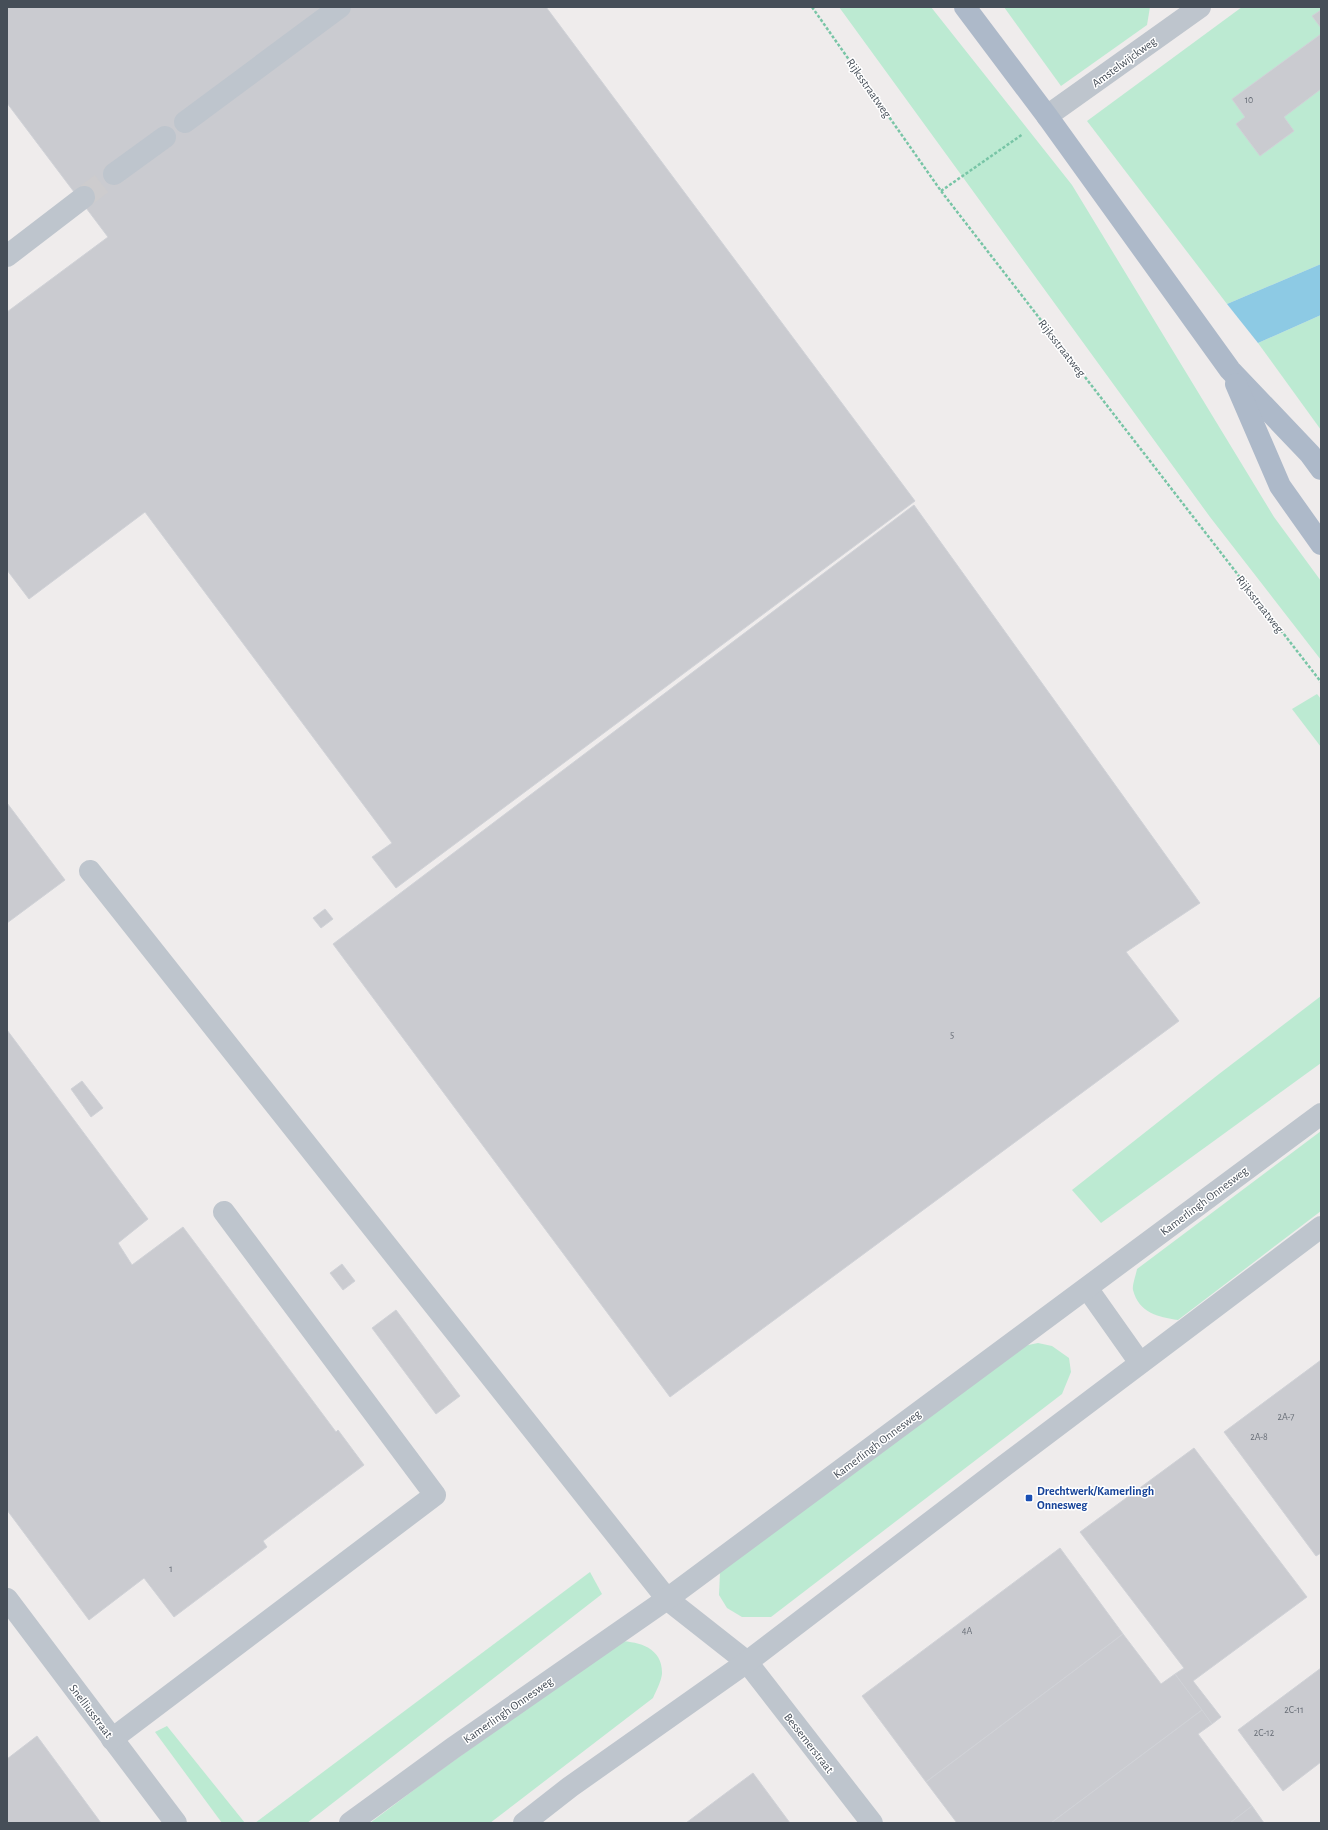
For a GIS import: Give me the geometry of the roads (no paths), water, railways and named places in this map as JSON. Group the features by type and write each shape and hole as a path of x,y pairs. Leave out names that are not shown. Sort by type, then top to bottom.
{"main road":[{"path":"965,7 1047,116 1230,370 1310,454 1321,469"},
{"path":"1230,370 1280,486 1321,544"}],"street":[{"path":"185,122 340,7"},
{"name":"Amstelwijckweg","path":"1047,116 1200,7"},
{"path":"114,174 165,137"},
{"path":"7,256 84,197"},
{"path":"90,871 667,1599 747,1662"},
{"name":"Kamerlingh Onnesweg","path":"350,1823 453,1748 667,1599 1321,1114"},
{"path":"112,1739 435,1495 224,1212"},
{"path":"524,1823 570,1788 747,1662 1321,1227"},
{"path":"1087,1288 1140,1363"},
{"name":"Snelliusstraat","path":"7,1599 176,1823"},
{"name":"Bessemerstraat","path":"747,1662 872,1823"}],"water":[{"path":"1321,264 1321,315 1258,343 1227,304"}],"tunnel":[{"path":"84,197 114,174"}],"place":[{"name":"Drechtwerk/Kamerlingh Onnesweg","path":"1029,1498"}]}
